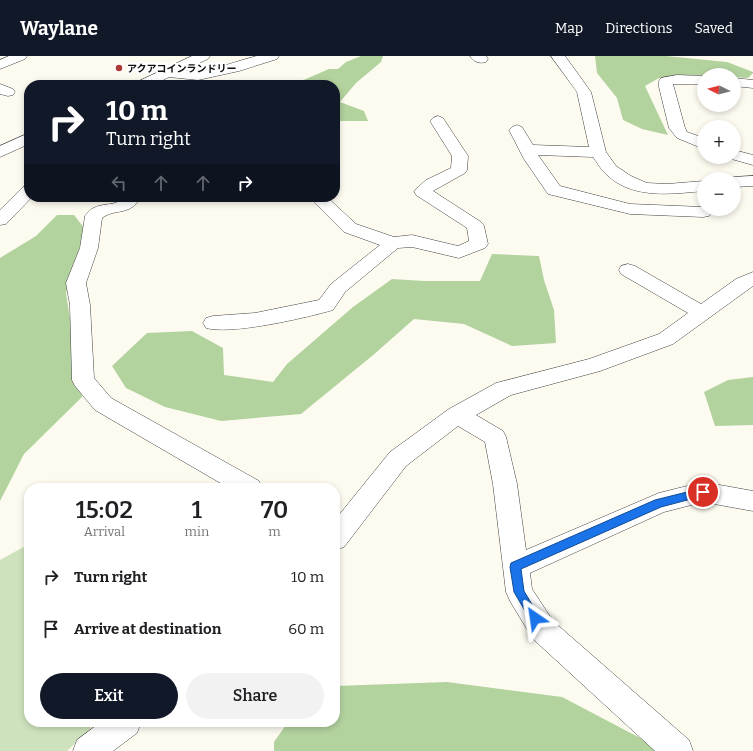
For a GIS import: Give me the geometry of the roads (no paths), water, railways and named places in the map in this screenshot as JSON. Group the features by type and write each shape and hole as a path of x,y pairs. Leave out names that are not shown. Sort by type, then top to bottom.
{"street":[{"path":"0,64 20,56"},
{"path":"153,80 203,56"},
{"path":"166,74 198,76 234,68 272,56"},
{"path":"558,56 584,92 598,152 610,169 625,180 644,188 667,189 697,187"},
{"path":"198,76 204,80"},
{"path":"697,80 677,79 666,81 666,87 677,128 682,135 697,141"},
{"path":"741,83 753,84"},
{"path":"0,88 8,92 0,95"},
{"path":"322,202 350,228 393,243 412,241 459,252 479,244 475,226 422,191 459,170 460,156 438,121"},
{"path":"517,130 532,159 554,190 630,209 697,212"},
{"path":"0,152 24,140"},
{"path":"527,150 598,152"},
{"path":"741,157 753,160"},
{"path":"741,182 753,181"},
{"path":"0,220 24,196"},
{"path":"128,202 126,205 118,208 107,208 94,216 89,248 76,283 80,305 83,380 103,404 241,483"},
{"path":"214,323 255,320 326,306 338,288 393,243"},
{"path":"628,270 702,313"},
{"path":"340,529 398,459 457,415 504,389 593,366 666,339 742,283 753,278"},
{"path":"457,415 495,437 505,484 519,592 543,630 678,751"},
{"path":"515,567 659,503 703,492 753,501"},
{"path":"88,751 119,727"}],"place":[{"name":"アクアコインランドリー","path":"119,68"}]}
